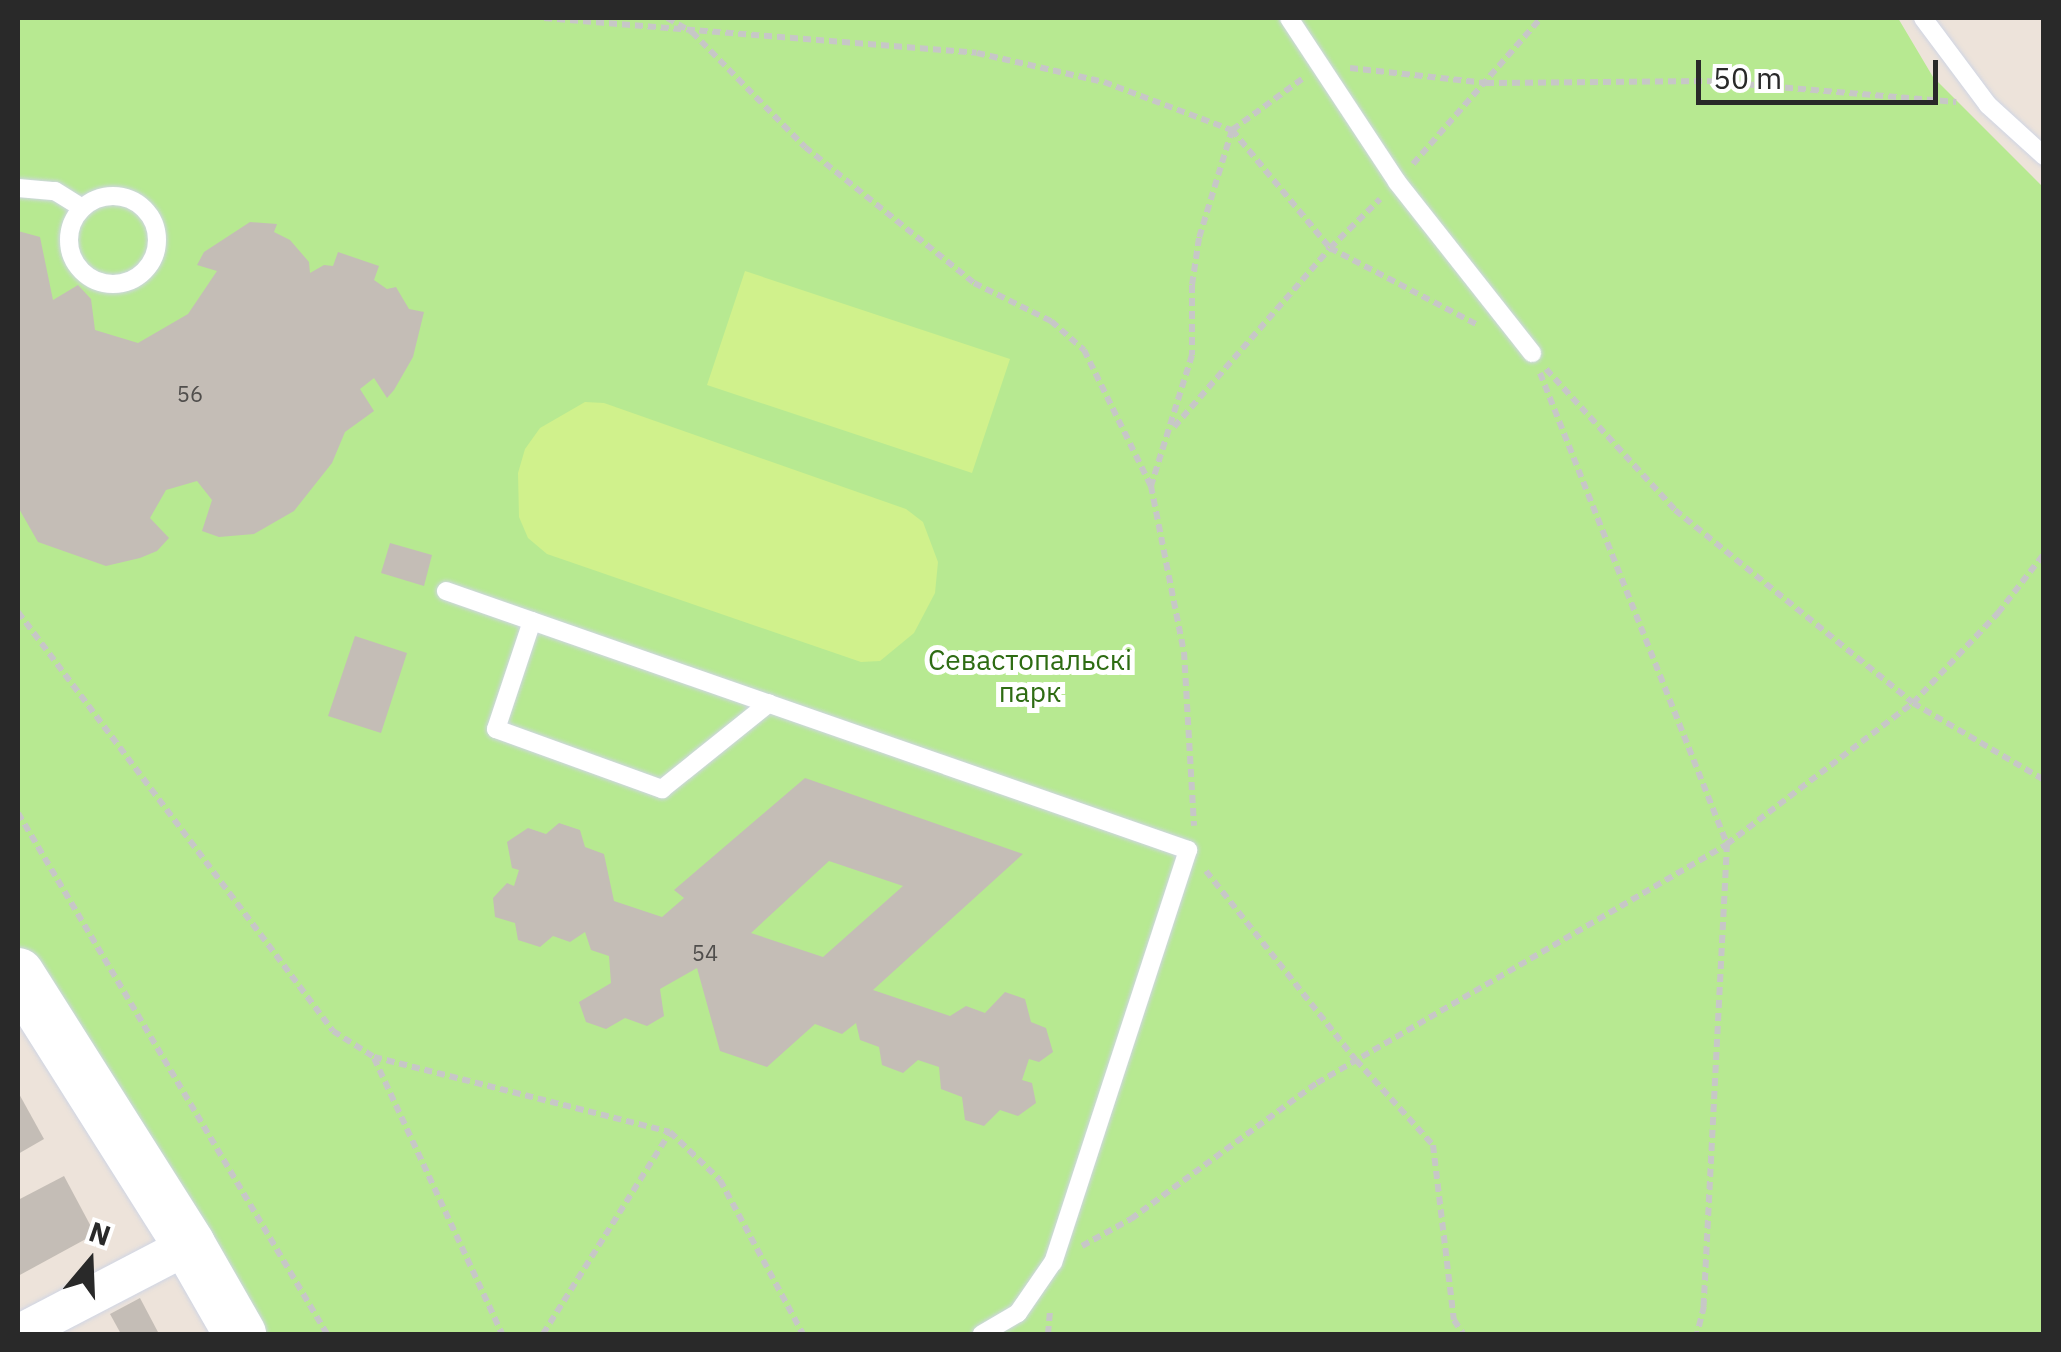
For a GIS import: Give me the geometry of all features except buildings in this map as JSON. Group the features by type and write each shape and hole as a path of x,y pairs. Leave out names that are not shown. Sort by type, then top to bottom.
{"street":[{"path":"18,974 189,1245 240,1334"},
{"path":"18,1334 189,1245"}],"lane":[{"path":"1289,18 1397,182 1532,354"},
{"path":"1923,18 1988,105 2044,156"},
{"path":"18,188 55,191 82,208"},
{"path":"108,196 135,202 146,211 157,236 152,262 143,273 116,285 100,283 76,265 69,236 82,208 108,196"},
{"path":"446,590 1188,850 1053,1262 1018,1313 982,1334"},
{"path":"532,621 496,729 662,789 769,704"}],"path":[{"path":"544,18 977,53 1104,82 1232,130 1330,248 1532,354 1674,510 1912,703 2044,780"},
{"path":"667,18 692,32 806,147 974,283 1051,321 1084,350 1151,486 1184,652 1195,831 1188,850 1356,1060 1432,1145 1454,1320 1464,1334"},
{"path":"1173,428 1330,248 1397,182 1541,18"},
{"path":"1151,486 1173,428 1192,356 1192,284 1199,238 1232,130 1322,64 1486,84 1707,81 1988,105"},
{"path":"1532,354 1727,844 1704,1306 1697,1334"},
{"path":"1048,1334 1053,1262 1131,1218 1317,1083 1727,844 1912,703 1998,613 2044,554"},
{"path":"18,612 333,1031 374,1057 670,1132 720,1180 803,1334"},
{"path":"18,813 327,1334"},
{"path":"374,1057 502,1334"},
{"path":"543,1334 670,1132"}],"green space":[{"name":"Севастопальскі парк","path":"18,18 1898,18 1933,77 2043,187 2043,1334 251,1334 18,946"},
{"path":"745,271 1010,359 972,473 707,385"},
{"path":"585,402 604,403 906,509 923,522 938,562 935,593 914,633 880,661 861,662 547,554 528,538 519,517 518,473 525,449 540,428"}]}
